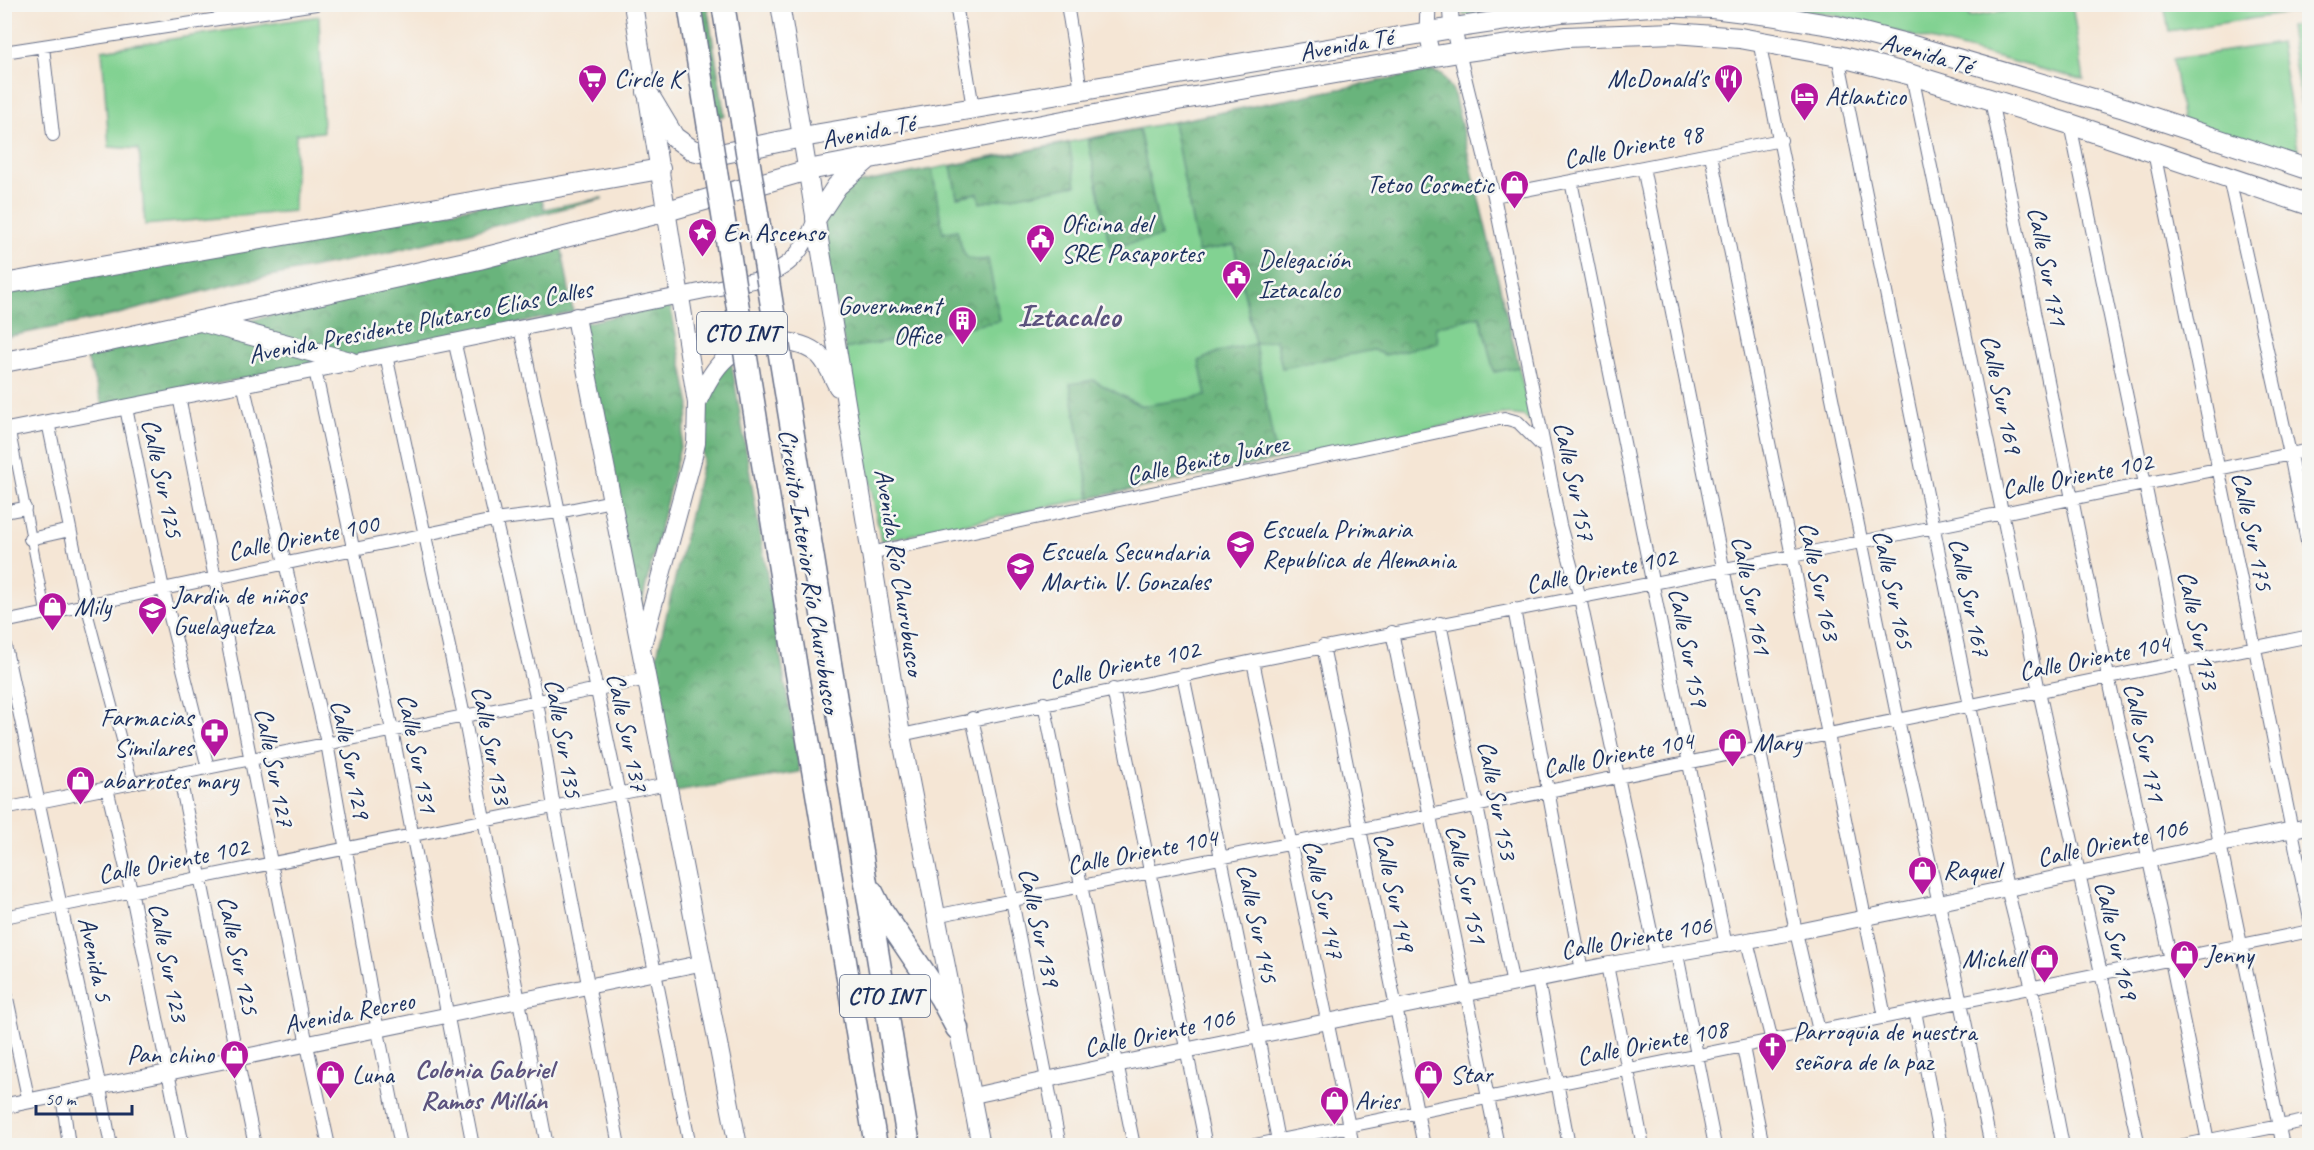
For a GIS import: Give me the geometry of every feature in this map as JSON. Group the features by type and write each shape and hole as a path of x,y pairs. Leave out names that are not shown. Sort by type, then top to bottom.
{"highway":[{"name":"Circuito Interior Río Churubusco","path":"689,4 876,1146"},
{"name":"Circuito Interior Río Churubusco","path":"723,4 909,1146"},
{"path":"865,878 880,908 941,998 957,1028"}],"main road":[{"name":"CTO INT","path":"633,4 697,403 697,427 692,460 641,650"},
{"name":"Avenida Río Churubusco","path":"780,4 901,735 981,1146"},
{"name":"Avenida Té","path":"647,92 674,137 686,147 700,153 716,155 802,137 973,108 1561,12 1652,6 1712,8 1836,26 1910,45 2124,108 2310,170"},
{"name":"Avenida Té","path":"668,211 808,170 1109,112 1432,56 1566,36 1654,32 1759,41 1838,56 1912,75 2070,124 2310,205"},
{"path":"816,218 837,186 869,158"},
{"path":"4,284 660,169"},
{"name":"Avenida Presidente Plutarco Elías Calles","path":"4,362 202,321 478,259 668,211"},
{"name":"CTO INT","path":"576,317 702,963 733,1145"},
{"path":"202,321 350,362"},
{"path":"697,403 709,379 726,358 752,346 774,342 799,345 820,356 845,402"}],"street":[{"path":"4,52 316,4"},
{"path":"956,4 973,108"},
{"path":"1067,4 1081,90"},
{"path":"1428,4 1427,33 1432,56"},
{"path":"1450,4 1453,28 1460,52"},
{"name":"Calle Sur 165","path":"1759,41 1898,720 1991,1146"},
{"path":"43,46 53,135"},
{"name":"Calle Sur 157","path":"1460,52 1494,196 1543,447 1560,525 1580,598 1656,955"},
{"name":"Calle Sur 167","path":"1838,56 2007,888 2032,988 2062,1146"},
{"name":"Calle Sur 169","path":"1912,75 2039,690 2139,1146"},
{"name":"Calle Sur 171","path":"1991,100 2108,676 2209,1143"},
{"name":"Calle Sur 173","path":"2070,124 2283,1146"},
{"name":"Calle Oriente 98","path":"1494,196 1781,140"},
{"name":"Calle Sur 175","path":"2154,152 2310,919"},
{"name":"Calle Sur 163","path":"1711,154 1885,1017"},
{"name":"Calle Sur 161","path":"1643,167 1796,932 1819,1031"},
{"path":"2229,178 2310,556"},
{"name":"Calle Sur 159","path":"1570,181 1726,946"},
{"name":"Avenida Presidente Plutarco Elías Calles","path":"7,430 756,280 783,268 800,251 816,218"},
{"name":"Calle Sur 137","path":"520,327 619,794 690,1146"},
{"name":"Calle Sur 135","path":"454,340 537,701 587,987 619,1146"},
{"name":"Calle Sur 133","path":"386,355 423,536 464,716 547,1146"},
{"name":"Calle Sur 131","path":"315,370 392,730 473,1146"},
{"name":"Calle Sur 129","path":"243,383 327,743 378,1031 401,1146"},
{"name":"Calle Sur 127","path":"179,396 328,1146"},
{"name":"Calle Sur 125","path":"126,408 163,589 208,768"},
{"name":"Calle Benito Juárez","path":"870,553 1504,418 1518,422 1543,447"},
{"path":"48,422 86,606 133,783"},
{"path":"7,430 46,614"},
{"name":"Calle Oriente 102","path":"901,735 972,718 1253,660 1792,556 2310,450"},
{"name":"Calle Oriente 100","path":"4,622 494,520 560,512 612,501"},
{"path":"4,512 25,508"},
{"path":"30,539 70,530"},
{"path":"1514,609 1550,790 1582,971"},
{"name":"Calle Sur 153","path":"1440,623 1513,985"},
{"name":"Calle Sur 151","path":"1392,633 1497,1146"},
{"name":"Calle Oriente 104","path":"935,916 2310,636"},
{"name":"Avenida 5","path":"4,642 111,1146"},
{"name":"Calle Sur 149","path":"1323,646 1424,1146"},
{"name":"Calle Sur 147","path":"1253,660 1289,844 1353,1146"},
{"name":"Calle Sur 145","path":"1183,675 1222,858 1278,1143"},
{"path":"4,809 647,679"},
{"path":"1113,689 1206,1146"},
{"path":"1044,703 1134,1146"},
{"name":"Calle Sur 139","path":"972,718 1012,900 1060,1146"},
{"name":"Calle Sur 125","path":"178,773 255,1146"},
{"name":"Calle Oriente 102","path":"4,916 667,784"},
{"name":"Calle Sur 123","path":"107,788 132,890 183,1146"},
{"name":"Calle Oriente 106","path":"971,1096 1467,993 1656,955 1726,946 2310,826"},
{"name":"Calle Oriente 108","path":"1250,1146 1278,1143 1349,1125 2310,931"},
{"path":"1747,941 1772,1041"},
{"path":"1677,954 1715,1146"},
{"name":"Avenida Recreo","path":"4,1106 307,1046 702,963"},
{"path":"1607,965 1643,1146"},
{"path":"1538,980 1569,1146"},
{"path":"4,984 29,1102"},
{"path":"1915,1011 1941,1146"},
{"path":"1743,1047 1763,1146"},
{"path":"62,1095 69,1146"},
{"path":"2179,1146 2209,1143 2310,1120"}],"green space":[{"path":"1464,4 1540,5 1463,15"},
{"path":"2309,4 2310,10 2169,31 2164,5"},
{"path":"695,5 707,5 725,116 711,118"},
{"path":"1767,5 1967,5 1969,17 2046,5 2072,5 2084,80 1829,14"},
{"path":"319,16 323,132 296,134 294,211 145,225 139,149 109,147 102,50"},
{"path":"2309,24 2309,46 2299,48 2306,89 2309,89 2309,104 2301,105 2289,27"},
{"path":"2280,43 2300,161 2183,123 2173,59"},
{"path":"1431,71 1441,74 1453,91 1532,423 1524,416 1502,414 881,541 845,349 856,184"},
{"path":"1431,71 1441,74 1453,91 1519,367 1494,372 1480,316 1435,327 1438,342 1436,343 1385,355 1373,350 1282,368 1276,340 1255,344 1234,245 1198,252 1173,122"},
{"path":"1139,129 1161,237 1110,247 1088,140"},
{"path":"1069,143 1076,185 980,203 978,193 957,197 951,166"},
{"path":"932,169 943,233 957,230 963,251 968,258 988,259 1000,321 845,349 822,236 829,202 838,192 856,184"},
{"path":"541,195 544,209 602,199 386,253 231,284 111,316 5,337 5,288"},
{"path":"560,239 573,312 352,357 230,326"},
{"path":"670,304 690,406 639,614 575,325"},
{"path":"210,328 330,362 103,406 85,353"},
{"path":"1255,344 1277,460 1090,498 1070,384 1093,380 1141,406 1206,396 1199,361 1218,352"},
{"path":"731,360 800,772 676,792 652,676 703,460 698,390"}],"place":[{"name":"Circle K","path":"593,104"},
{"name":"McDonald's","path":"1729,104"},
{"name":"Atlantico","path":"1804,122"},
{"name":"Tetoo Cosmetic","path":"1515,210"},
{"name":"En Ascenso","path":"702,258"},
{"name":"Oficina del SRE Pasaportes","path":"1040,264"},
{"name":"Delegación Iztacalco","path":"1237,300"},
{"name":"Government Office","path":"962,346"},
{"name":"Escuela Primaria Republica de Alemania","path":"1241,570"},
{"name":"Escuela Secundaria Martin V. Gonzales","path":"1020,592"},
{"name":"Mily","path":"53,632"},
{"name":"Jardin de niños Guelaguetza","path":"152,636"},
{"name":"Farmacias Similares","path":"214,758"},
{"name":"Mary","path":"1732,768"},
{"name":"abarrotes mary","path":"81,806"},
{"name":"Raquel","path":"1922,896"},
{"name":"Jenny","path":"2184,980"},
{"name":"Michell","path":"2045,984"},
{"name":"Parroquia de nuestra señora de la paz","path":"1772,1072"},
{"name":"Pan chino","path":"235,1080"},
{"name":"Luna","path":"331,1100"},
{"name":"Star","path":"1429,1100"},
{"name":"Aries","path":"1334,1126"}],"district":[{"name":"Iztacalco","path":"1069,315"},
{"name":"Colonia Gabriel Ramos Millán","path":"484,1084"}]}
